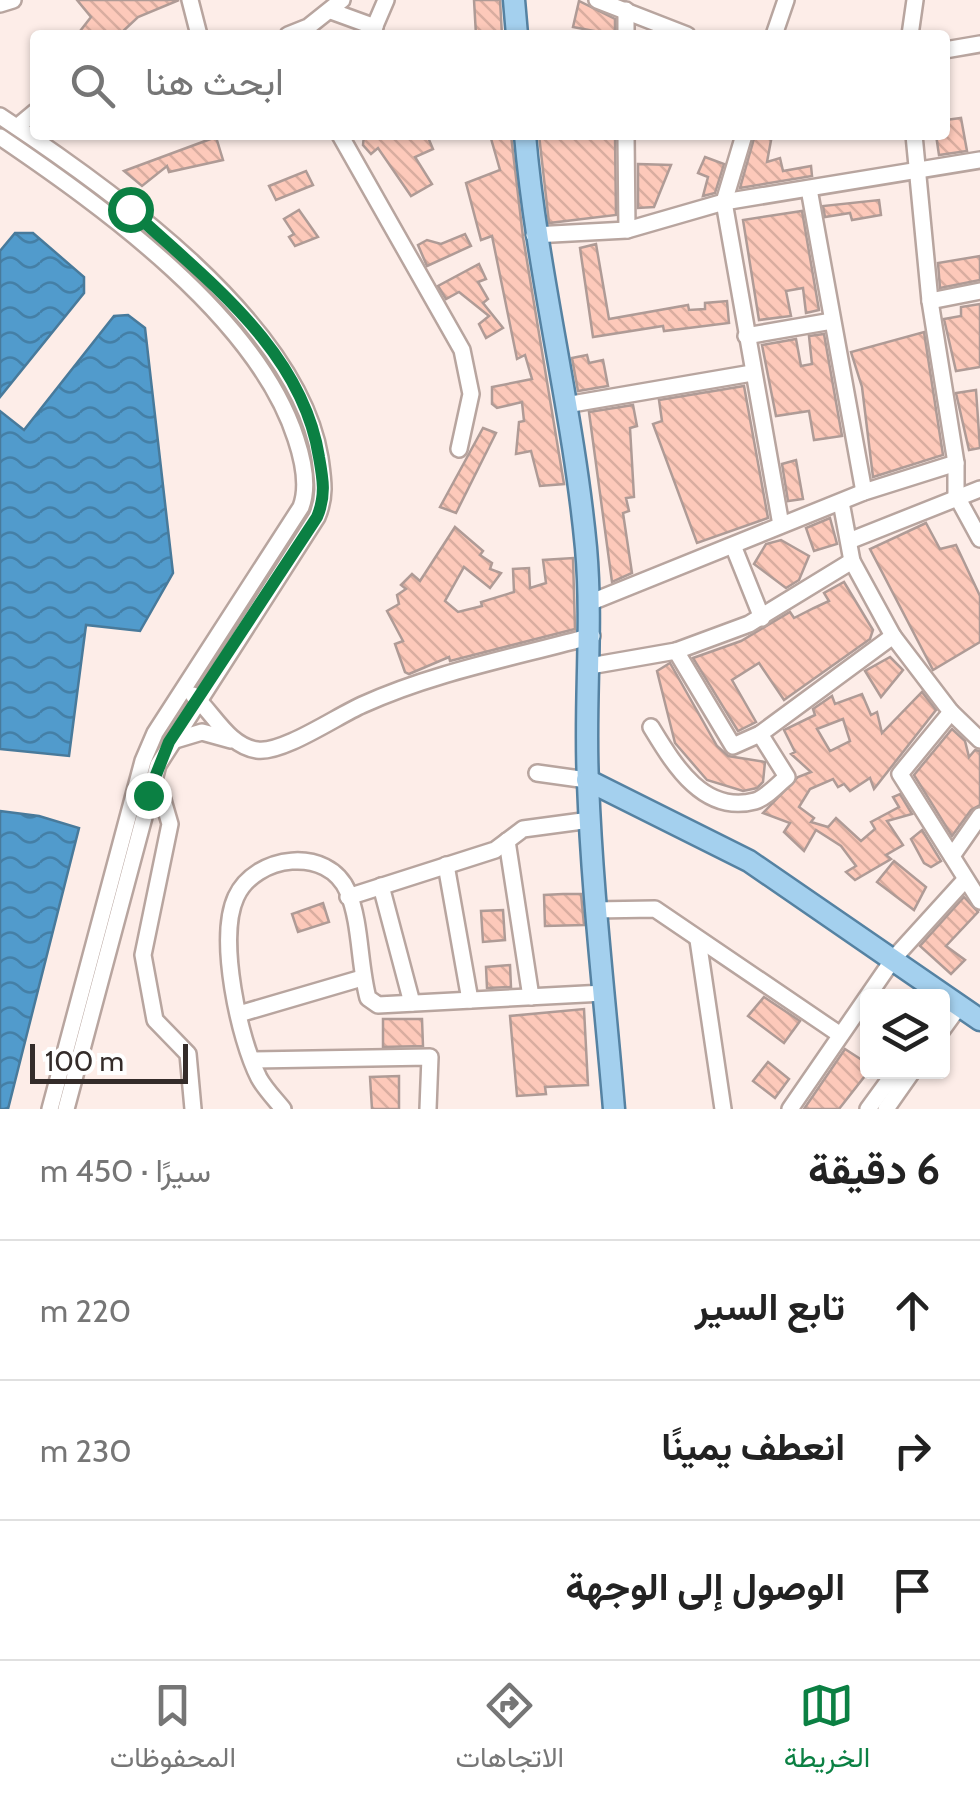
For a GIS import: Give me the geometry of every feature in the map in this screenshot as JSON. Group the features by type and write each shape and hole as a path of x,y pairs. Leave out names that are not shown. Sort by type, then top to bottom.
{"main road":[{"path":"514,0 517,30"},
{"path":"525,140 534,235 566,404 589,603 592,636 588,780 594,910 614,1109"},
{"path":"588,780 749,861 964,1009"}],"street":[{"path":"0,4 13,0"},
{"path":"190,0 198,30"},
{"path":"373,30 386,0"},
{"path":"597,0 675,30"},
{"path":"776,30 786,0"},
{"path":"911,30 915,0"},
{"path":"296,30 337,6 372,30"},
{"path":"626,10 626,30"},
{"path":"950,49 980,44"},
{"path":"0,116 30,136"},
{"path":"17,127 30,116"},
{"path":"0,138 119,223 230,327 259,361 291,422 306,490 301,507 155,732 66,1109"},
{"path":"35,140 130,209 242,314 291,380 313,432 324,487 317,517 140,792 50,1109"},
{"path":"343,140 421,271 462,350 471,394 459,449"},
{"path":"626,140 627,230"},
{"path":"743,140 724,202 781,525"},
{"path":"914,140 930,301 956,462 956,496 980,539"},
{"path":"534,235 627,230 724,202 980,160"},
{"path":"809,189 864,492"},
{"path":"930,301 980,291"},
{"path":"746,336 832,321"},
{"path":"566,404 752,374"},
{"path":"589,603 734,548 864,492 956,462"},
{"path":"850,542 980,489"},
{"path":"841,502 852,561 892,636 951,712 980,740"},
{"path":"734,548 762,618"},
{"path":"590,666 676,652 762,618 852,561"},
{"path":"184,688 240,742 250,748 272,749 364,704 412,686 592,636"},
{"path":"676,652 734,746 760,734 892,636"},
{"path":"951,712 900,774 980,901"},
{"path":"651,726 682,778 722,801 756,801 787,777 760,734"},
{"path":"169,742 202,732 240,742"},
{"path":"537,772 588,780"},
{"path":"140,792 163,800 170,824 143,955 144,977 155,1020 188,1054 193,1109"},
{"path":"952,856 980,816"},
{"path":"348,896 495,850 524,829 590,820"},
{"path":"507,841 531,997"},
{"path":"283,1109 260,1078 239,1014 230,964 233,902 241,887 260,872 307,858 329,867 348,896 362,978 368,998 378,1005 604,994"},
{"path":"446,866 470,1000"},
{"path":"790,1109 838,1034 894,958 964,881"},
{"path":"381,886 412,1003"},
{"path":"594,910 655,909 838,1034"},
{"path":"698,940 723,1109"},
{"path":"239,1014 362,978"},
{"path":"254,1060 430,1057 428,1109"},
{"path":"868,1109 890,1079"},
{"path":"886,1109 907,1079"}],"water":[{"path":"15,233 33,233 84,277 84,293 0,397 0,251"},
{"path":"128,315 145,328 173,573 140,631 86,625 69,756 0,749 0,411 24,430 114,316"},
{"path":"0,811 39,816 79,828 8,1109 0,1109"}],"building":[{"path":"77,0 179,0 138,17 124,30 81,30 91,17"},
{"path":"474,0 500,0 502,30 476,30"},
{"path":"579,1 615,19 615,30 573,27"},
{"path":"961,118 967,151 939,155 937,140 950,140 950,119"},
{"path":"208,140 217,140 223,160 169,172 167,166 142,186 124,171"},
{"path":"364,140 429,140 433,149 415,157 432,184 411,196 378,148 371,154"},
{"path":"491,140 512,140 523,237 564,484 540,486 531,451 516,454 519,422 524,421 522,402 497,408 492,404 492,387 532,379 525,355 517,359 492,236 481,240 466,183 500,170"},
{"path":"540,140 615,140 616,215 549,223"},
{"path":"754,140 771,140 767,162 780,158 783,171 811,166 812,176 740,188"},
{"path":"705,157 724,164 715,193 703,196 708,177 698,173"},
{"path":"638,164 671,165 654,207 638,208"},
{"path":"306,171 313,185 276,200 269,186"},
{"path":"879,200 881,215 852,220 850,213 825,217 823,206"},
{"path":"299,210 318,237 295,246 289,237 294,234 284,219"},
{"path":"802,211 819,310 806,313 803,288 786,291 791,316 759,320 743,220"},
{"path":"465,234 471,246 427,266 418,245 427,240 441,244"},
{"path":"596,244 609,319 688,305 689,310 705,309 705,303 727,301 729,323 664,331 663,326 593,337 580,248"},
{"path":"980,256 980,280 940,288 938,263"},
{"path":"479,264 486,279 478,282 488,299 483,303 503,328 486,338 479,324 489,316 459,292 446,299 438,286"},
{"path":"980,304 980,367 956,371 944,319 961,316 961,307"},
{"path":"924,332 943,455 873,477 862,387 851,352"},
{"path":"824,334 842,436 814,440 809,411 776,416 762,345 796,339 801,366 812,364 809,336"},
{"path":"587,355 589,363 603,360 608,386 578,391 572,358"},
{"path":"744,386 768,518 697,543 653,424 662,421 659,400"},
{"path":"976,390 980,448 969,450 956,393"},
{"path":"633,405 637,426 630,428 634,497 626,498 629,511 623,513 632,573 612,582 589,412"},
{"path":"483,428 496,433 456,513 440,507"},
{"path":"796,460 803,499 788,501 782,464"},
{"path":"830,518 837,544 814,551 806,528"},
{"path":"926,523 940,549 956,545 980,596 980,642 933,670 870,549"},
{"path":"455,527 483,551 480,555 492,563 490,569 501,573 490,588 464,567 445,601 458,612 482,606 481,602 514,592 513,569 529,568 530,588 546,583 543,560 573,558 575,629 450,661 449,657 409,674 405,672 395,644 403,641 387,611 399,604 397,595 406,589 401,585 412,574 420,581"},
{"path":"781,540 809,556 799,580 786,588 754,564 766,544"},
{"path":"844,582 873,630 870,639 784,700 759,663 732,680 756,722 738,731 693,658 741,641 790,612 794,618 829,601 824,593"},
{"path":"890,657 903,670 881,697 865,671"},
{"path":"670,663 717,746 728,756 765,762 763,782 757,788 743,791 707,780 675,743 657,671"},
{"path":"922,692 936,710 874,789 870,778 850,791 844,784 838,787 833,779 810,789 799,807 814,818 811,822 828,827 836,818 861,841 875,829 871,822 899,807 893,797 900,794 912,814 887,821 903,845 886,855 891,859 855,880 846,872 856,866 841,846 816,830 804,851 784,832 790,823 763,813 798,777 811,772 791,754 795,752 784,730 815,715 813,709 832,696 835,704 862,694 871,715 877,712 882,733","holes":["843,719 850,741 830,751 817,729"]},
{"path":"952,729 965,741 969,757 975,750 980,751 980,805 971,810 952,836 914,775"},
{"path":"922,830 941,861 931,867 924,863 911,839"},
{"path":"894,861 926,887 914,910 877,882"},
{"path":"581,894 584,925 545,926 544,895"},
{"path":"964,897 978,912 946,946 965,960 951,974 920,946"},
{"path":"323,903 329,922 298,932 292,914"},
{"path":"503,910 505,940 483,942 481,911"},
{"path":"510,965 511,987 487,988 486,967"},
{"path":"764,997 800,1021 784,1043 748,1016"},
{"path":"584,1009 588,1085 545,1087 546,1094 517,1096 510,1016"},
{"path":"383,1019 422,1019 423,1046 383,1047"},
{"path":"845,1049 860,1059 863,1079 839,1109 804,1109"},
{"path":"768,1062 789,1079 775,1098 753,1081"},
{"path":"399,1076 399,1109 372,1109 370,1077"}],"route":[{"path":"130,209 242,314 273,349 308,417 318,446 324,487 317,517 169,742 148,795"}]}
